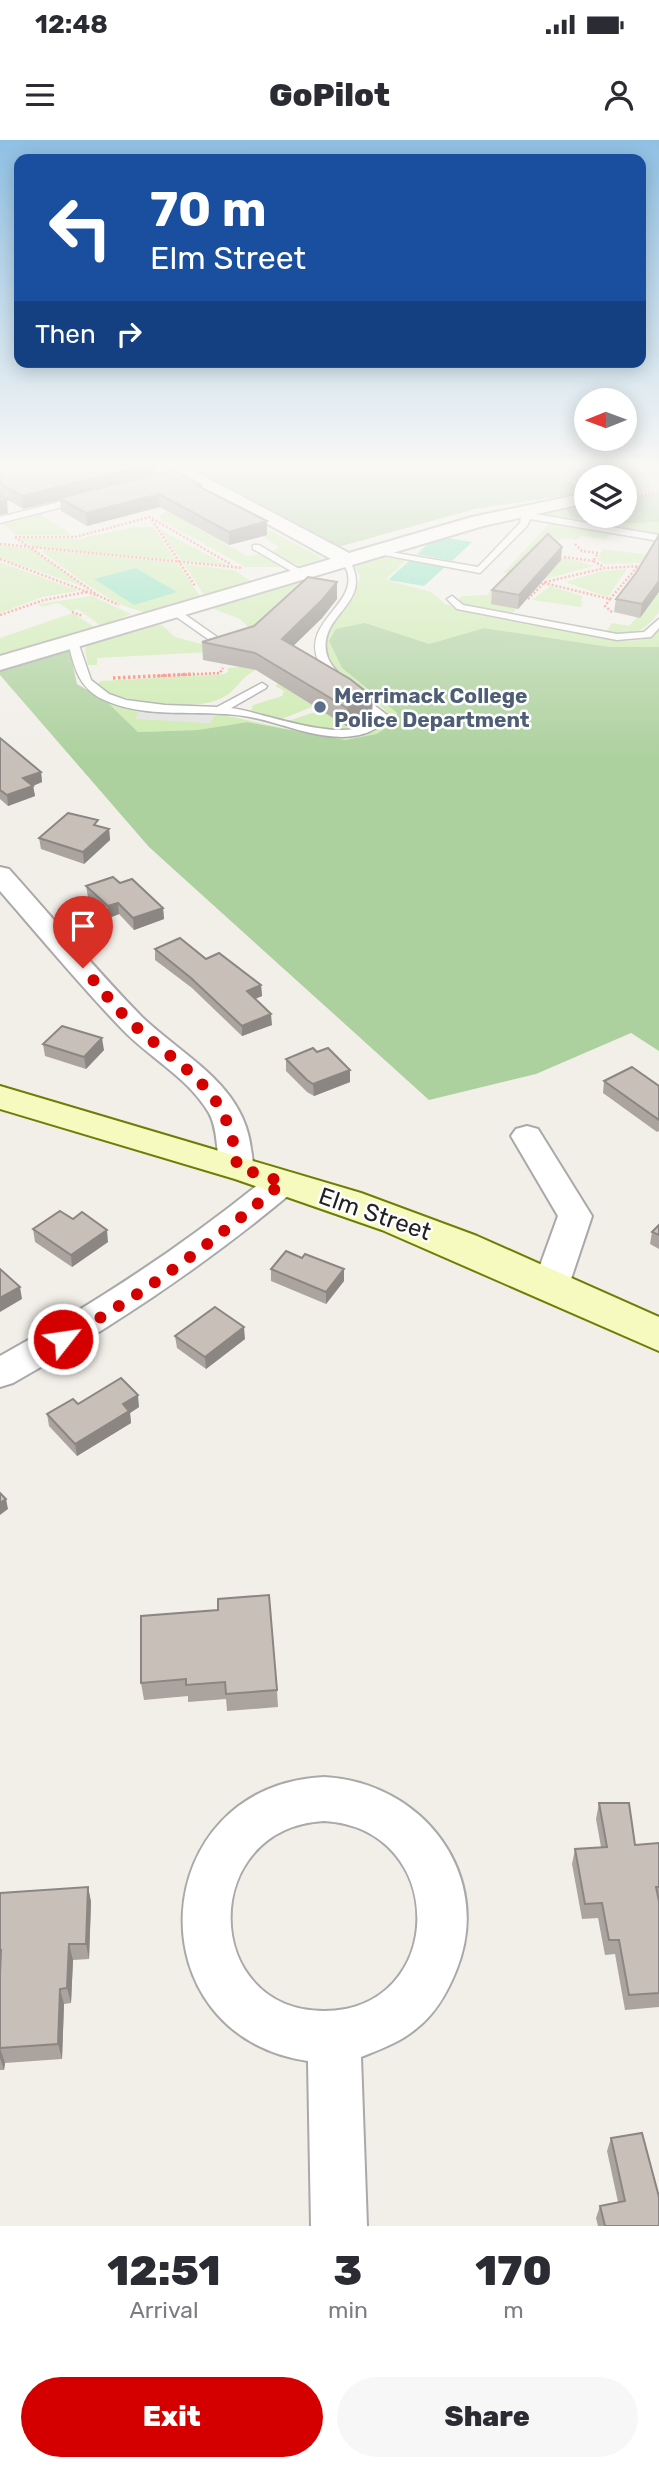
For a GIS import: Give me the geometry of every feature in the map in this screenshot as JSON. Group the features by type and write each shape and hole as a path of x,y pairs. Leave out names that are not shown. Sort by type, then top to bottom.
{"main road":[{"name":"Elm Street","path":"0,1097 237,1167 395,1219 486,1255 659,1335"}],"street":[{"path":"0,663 266,584 295,571 338,562"},
{"path":"0,875 133,1024 196,1076 225,1113 234,1138 237,1167"},
{"path":"527,1136 575,1216 551,1285"},
{"path":"0,1373 83,1328 167,1273 233,1225 283,1182"},
{"path":"319,1798 358,1803 394,1820 422,1848 440,1884 444,1925 435,1965 411,2001 375,2026 334,2037 294,2034 258,2017 229,1992 211,1958 204,1921 209,1884 225,1851 250,1825 280,1807 319,1798"},
{"path":"334,2037 340,2226"}],"lane":[{"path":"281,562 295,571"},
{"path":"74,642 84,680 111,699 150,707 245,713 339,733 357,732 372,727 381,720 379,709 329,671 320,656 319,639 323,626 338,611 354,581 352,567 347,562"},
{"path":"435,562 480,570 487,562"},
{"path":"452,599 460,607 617,637 647,635 659,622"},
{"path":"174,611 212,638"},
{"path":"219,710 262,687"}],"path":[{"path":"9,562 99,596 148,618"},
{"path":"53,562 99,596"},
{"path":"179,562 205,601"},
{"path":"183,562 295,571"},
{"path":"228,562 266,584"},
{"path":"595,562 604,568"},
{"path":"613,613 605,606 638,566"},
{"path":"528,599 545,582 604,568 648,566"},
{"path":"480,570 545,582 610,599"},
{"path":"0,615 33,603 93,590"},
{"path":"33,603 40,608"},
{"path":"84,680 220,673 223,668"}],"green space":[{"path":"0,562 79,591 42,597 0,613"},
{"path":"13,562 50,562 87,588"},
{"path":"56,562 178,563 201,598 153,612 126,606 95,590"},
{"path":"195,562 222,562 229,566"},
{"path":"237,562 273,562 281,567 245,567"},
{"path":"287,562 310,562 295,567"},
{"path":"404,562 386,580 431,592 445,604 471,613 627,641 642,640 659,630 659,647 610,647 484,628 429,644 398,636 342,668 397,713 397,722 376,734 344,740 247,722 198,730 138,732 107,702 141,709 136,718 210,723 215,714 330,735 353,735 373,730 389,720 389,715 334,669 326,658 323,645 331,622 350,601 357,586 360,576 352,563"},
{"path":"407,562 446,566 424,586 388,580"},
{"path":"513,562 554,562 555,566 558,562 581,562 594,566 545,579 503,573"},
{"path":"602,562 643,562 643,563"},
{"path":"184,564 234,570 251,581 204,595"},
{"path":"136,568 177,592 134,605 94,579"},
{"path":"627,569 608,597 565,582 602,571"},
{"path":"508,577 492,603 516,609 511,615 465,606 458,599 463,596 487,595 500,580"},
{"path":"302,578 320,582 250,629 240,619 214,609 214,605"},
{"path":"550,586 582,596 581,607 532,600"},
{"path":"659,593 659,612 648,625 630,633 606,632 612,623 629,626"},
{"path":"92,596 131,614 101,626 78,609 71,611 58,603 42,607 38,604"},
{"path":"73,613 96,628 0,656 0,638"},
{"path":"365,623 429,644 484,628 610,647 659,647 659,1051 631,1033 536,1074 429,1100 149,847 0,675 0,667 69,648 77,684 107,702 138,732 198,730 247,722 345,740 376,734 397,722 397,713 342,668 329,641 336,629"},
{"path":"162,625 175,637 229,651 97,658 97,665 88,665 85,649 90,643 132,628"},
{"path":"228,668 256,670 220,699 204,704 164,705 144,702 124,698 95,686 101,681 224,674 228,672"},
{"path":"278,684 314,706 282,719 251,711 253,705 282,696 284,691 275,686"},
{"path":"321,710 347,726 375,716 371,724 336,730 288,721"}],"shaded area":[{"path":"141,709 215,714 210,723 135,719"}],"building":[{"path":"520,562 548,562 519,595 492,590"},
{"path":"642,562 659,562 659,581 642,604 616,599"},
{"path":"308,577 337,582 282,639 350,679 373,697 347,708 255,653 202,642 254,626"},
{"path":"0,738 41,772 23,778 33,786 7,795 0,790"},
{"path":"68,813 98,820 94,825 109,829 83,852 39,838"},
{"path":"113,877 120,883 132,879 163,908 133,918 118,903 108,906 86,886"},
{"path":"180,938 206,959 219,953 261,985 247,991 271,1014 242,1026 191,978 155,949"},
{"path":"62,1026 102,1038 84,1057 43,1044"},
{"path":"313,1048 317,1052 328,1048 350,1070 313,1084 286,1059"},
{"path":"632,1067 659,1086 659,1120 604,1081"},
{"path":"60,1211 73,1219 82,1212 107,1230 71,1255 33,1229"},
{"path":"659,1225 659,1235 652,1232"},
{"path":"286,1251 302,1258 305,1254 344,1269 326,1292 271,1269"},
{"path":"0,1269 20,1287 0,1298"},
{"path":"215,1307 244,1327 205,1357 175,1336"},
{"path":"121,1378 138,1395 123,1404 129,1411 75,1444 47,1414 73,1399 78,1404"},
{"path":"269,1595 277,1690 226,1694 225,1682 186,1685 186,1679 141,1683 141,1616 218,1610 218,1599"},
{"path":"599,1803 629,1803 635,1845 659,1843 659,1887 656,1887 659,1901 659,1993 629,1995 619,1940 609,1940 602,1903 585,1904 575,1849 607,1847"},
{"path":"88,1887 86,1944 69,1944 67,1988 60,1989 58,2044 0,2048 0,1893"},
{"path":"642,2133 659,2197 659,2226 605,2226 600,2206 625,2201 611,2138"}],"place":[{"name":"Merrimack College Police Department","path":"320,707"}],"route":[{"path":"63,1339 167,1273 233,1225 283,1182 237,1167 234,1138 225,1113 196,1076 133,1024 83,968"}]}
